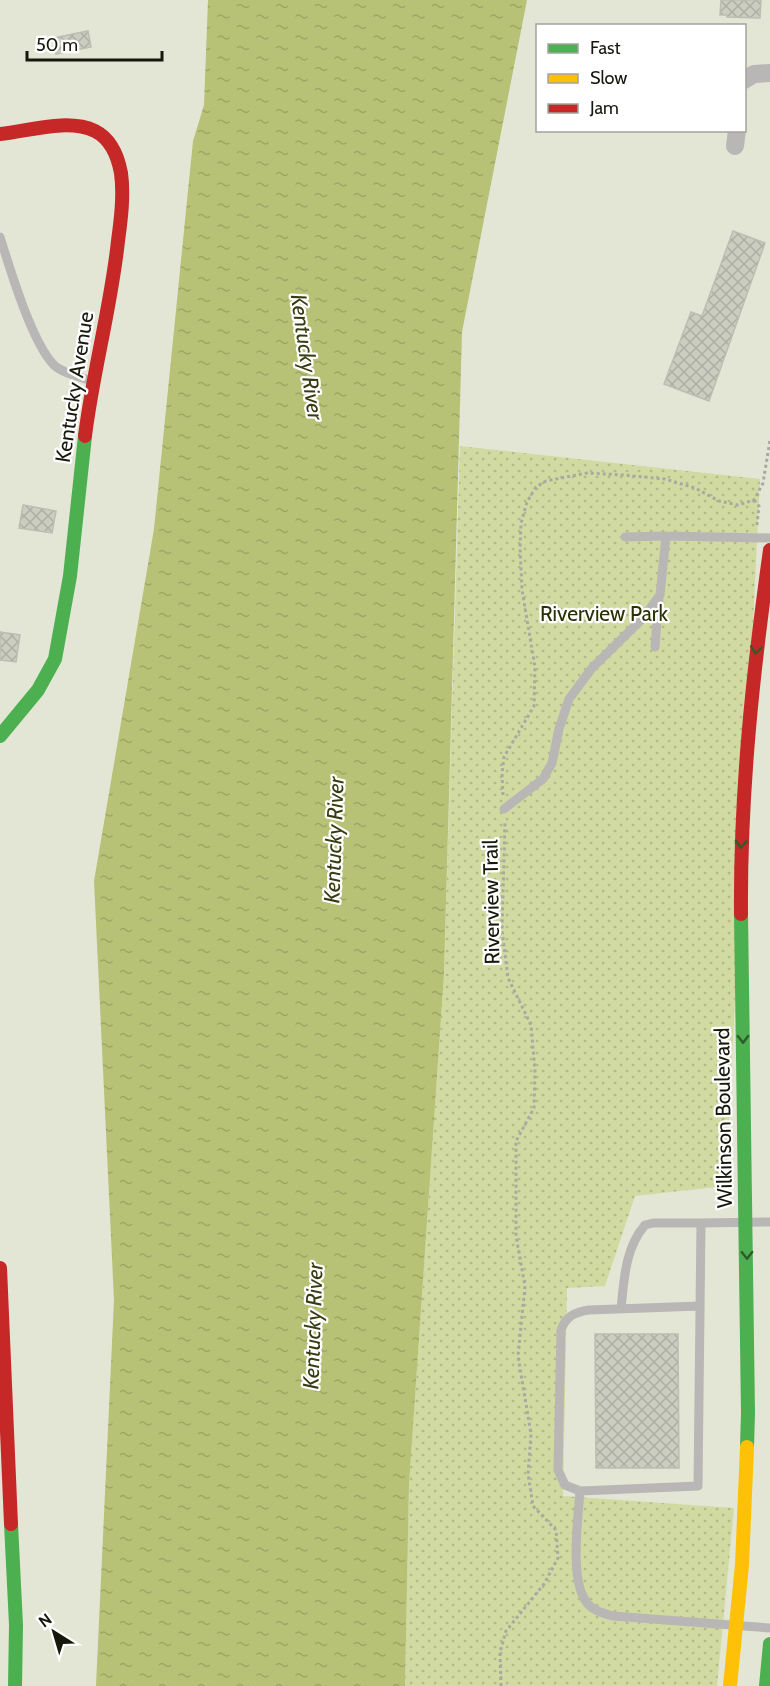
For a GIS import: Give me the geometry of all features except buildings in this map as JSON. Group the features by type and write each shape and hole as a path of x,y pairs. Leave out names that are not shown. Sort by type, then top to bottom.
{"main road":[{"name":"Kentucky Avenue","path":"0,134 70,126 88,128 104,137 115,152 121,171 120,218 86,430 74,556 61,638 54,662 42,683 8,723 0,736"},
{"name":"Wilkinson Boulevard","path":"730,1686 741,1642 736,1625 742,1555 748,1413 741,910 742,810 753,673 770,550"},
{"path":"0,1268 8,1623 15,1686"},
{"path":"766,1644 766,1686"}],"street":[{"path":"746,79 754,74 770,73"}],"lane":[{"path":"0,237 27,313 44,352 55,367 94,382"},
{"path":"655,647 666,536"},
{"path":"625,537 770,538"},
{"path":"504,809 543,779 552,764 559,729 569,699 592,668 643,618 660,595"},
{"path":"621,1309 626,1266 632,1246 645,1225 653,1223 770,1222"},
{"path":"700,1306 579,1312 569,1316 563,1323 558,1470 565,1485 580,1491 698,1486 701,1223"},
{"path":"580,1491 576,1569 585,1601 592,1607 601,1613 613,1616 770,1628"}],"path":[{"name":"Riverview Trail","path":"501,1686 500,1652 506,1631 544,1584 558,1558 556,1530 533,1506 528,1474 531,1434 518,1356 525,1286 516,1236 516,1141 534,1108 535,1071 531,1025 508,978 502,930 504,809 502,773 504,758 534,706 535,667 522,590 521,523 526,502 536,486 546,481 587,473 665,479 695,488 719,501 738,505 754,500 763,483 770,440"}],"green space":[{"name":"Riverview Park","path":"460,446 760,479 726,1186 635,1196 605,1286 567,1288 563,1496 734,1508 717,1686 405,1686 409,1485 444,974"}],"water":[{"name":"Kentucky River","path":"208,0 527,0 462,332 444,974 409,1485 405,1686 96,1686 114,1300 94,881 154,529 193,141 204,105"}],"traffic: fast":[{"path":"0,736 38,690 55,659 70,576 85,436"},
{"path":"741,914 747,1447"},
{"path":"11,1524 16,1625 15,1686"},
{"path":"766,1686 770,1644"}],"traffic: slow":[{"path":"730,1686 742,1565 747,1447"}],"traffic: jam":[{"path":"0,134 48,126 84,127 101,134 113,149 120,167 122,207 115,266 85,436"},
{"path":"741,914 745,777 758,641 770,550"},
{"path":"0,1268 11,1524"}]}
